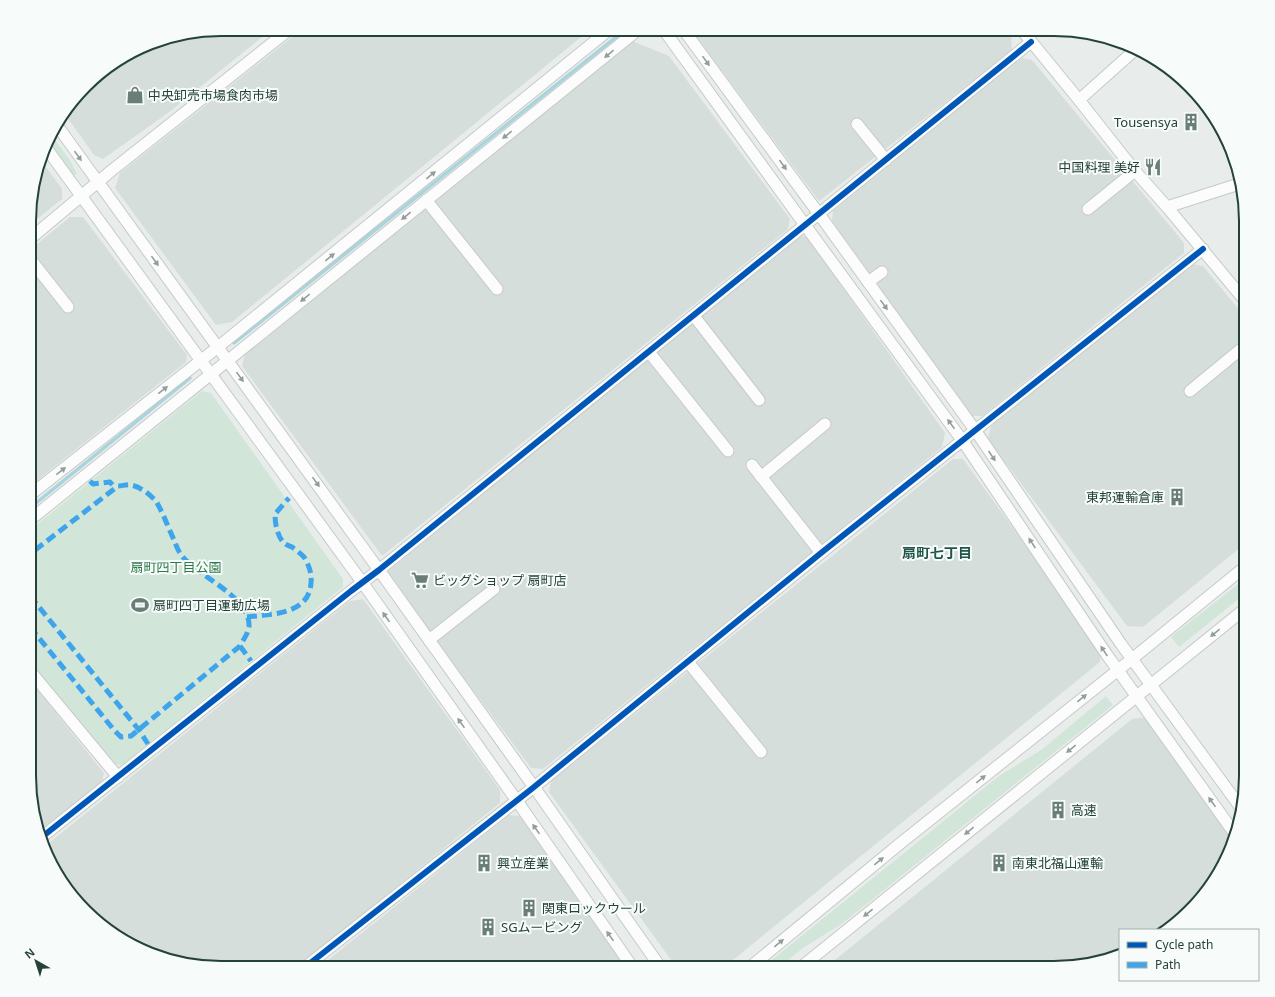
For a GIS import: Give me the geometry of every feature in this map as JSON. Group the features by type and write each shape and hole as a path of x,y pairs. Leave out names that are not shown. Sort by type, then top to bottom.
{"street":[{"path":"36,234 98,182 281,36"},
{"path":"36,490 218,347 601,36"},
{"path":"36,515 630,36"},
{"path":"668,36 962,440 1118,670 1231,829"},
{"path":"688,36 975,430 1132,659 1237,802"},
{"path":"1026,36 1135,171 1203,249 1239,293"},
{"path":"46,834 379,570 1031,42"},
{"path":"1079,100 1132,53"},
{"path":"858,124 886,160"},
{"path":"60,130 430,640 656,961"},
{"path":"49,152 362,582 517,801 627,961"},
{"path":"1088,209 1135,171"},
{"path":"1167,207 1235,185"},
{"path":"426,200 497,289"},
{"path":"313,961 517,801 821,553 1203,249"},
{"path":"36,268 68,308"},
{"path":"868,282 882,272"},
{"path":"694,316 759,400"},
{"path":"1190,391 1239,351"},
{"path":"649,352 728,450"},
{"path":"761,477 825,424"},
{"path":"752,466 821,553"},
{"path":"758,961 902,842 1239,572"},
{"path":"430,640 494,589"},
{"path":"809,961 1239,614"},
{"path":"688,662 761,752"},
{"path":"36,678 118,777"}],"shaded area":[{"name":"中央卸売市場食肉市場","path":"209,36 263,36 168,113 103,159 94,155 67,118 90,90 108,74 139,55 173,42"},
{"path":"293,36 582,36 232,322 216,325 115,188 120,173"},
{"path":"696,36 1011,36 1012,50 819,201"},
{"path":"632,41 669,56 790,219 788,229 382,556 242,366 245,355"},
{"path":"1022,58 1032,60 1184,243 1184,253 982,416 972,416 832,221 833,211"},
{"path":"45,166 62,189 62,199 36,220 36,209"},
{"path":"70,217 83,217 187,355 186,362 36,481 36,245"},
{"path":"799,236 807,237 945,433 942,447 543,769 531,768 386,573"},
{"path":"1192,264 1203,266 1239,310 1239,549 1143,627 1127,626 988,439 991,426"},
{"path":"953,459 963,459 1100,648 1100,662 732,961 672,961 549,792 551,781"},
{"path":"363,599 500,790 500,803 305,961 209,961 173,955 139,942 108,923 90,907 74,889 55,858 49,843 350,601"},
{"path":"36,688 104,773 102,783 44,830 36,788"},
{"path":"1149,717 1230,831 1220,858 1208,879 1185,907 1167,923 1158,929 1119,929 1119,949 1102,955 1066,961 834,961 1132,719"},
{"path":"509,815 520,816 621,960 620,961 327,961"}],"green space":[{"path":"55,140 70,160 77,174 72,175 52,146"},
{"name":"扇町四丁目公園","path":"202,391 211,393 343,579 343,587 122,765 114,764 36,668 36,525"},
{"path":"1239,584 1239,599 1179,647 1171,637"},
{"path":"1106,696 1113,705 843,923 803,948 787,961 771,961 999,776 1041,750"}],"waterway":[{"path":"234,343 617,36"},
{"path":"36,503 190,378"}],"marked path":[{"path":"90,481 93,484 110,482 115,488"},
{"path":"36,549 118,486 131,485 138,487 156,501 182,556 200,572 223,588 242,606 247,616 249,627 247,635 240,646 131,736 121,737 36,634"},
{"path":"247,617 287,611 304,601 309,594 311,573 307,563 304,557 292,547 285,544 278,533 276,525 275,514 289,498"},
{"path":"36,603 139,730 148,744"},
{"path":"240,646 251,661"}],"cycle path":[{"path":"46,834 379,570 1031,42"},
{"path":"313,961 534,787 821,553 1203,249"}],"place":[{"name":"中央卸売市場食肉市場","path":"135,95"},
{"name":"Tousensya","path":"1191,122"},
{"name":"中国料理 美好","path":"1153,167"},
{"name":"東邦運輸倉庫","path":"1177,497"},
{"name":"ビッグショップ 扇町店","path":"420,580"},
{"name":"扇町四丁目運動広場","path":"140,605"},
{"name":"高速","path":"1058,810"},
{"name":"興立産業","path":"484,863"},
{"name":"南東北福山運輸","path":"999,863"},
{"name":"関東ロックウール","path":"529,908"},
{"name":"SGムービング","path":"488,927"}],"district":[{"name":"扇町七丁目","path":"937,553"}]}
